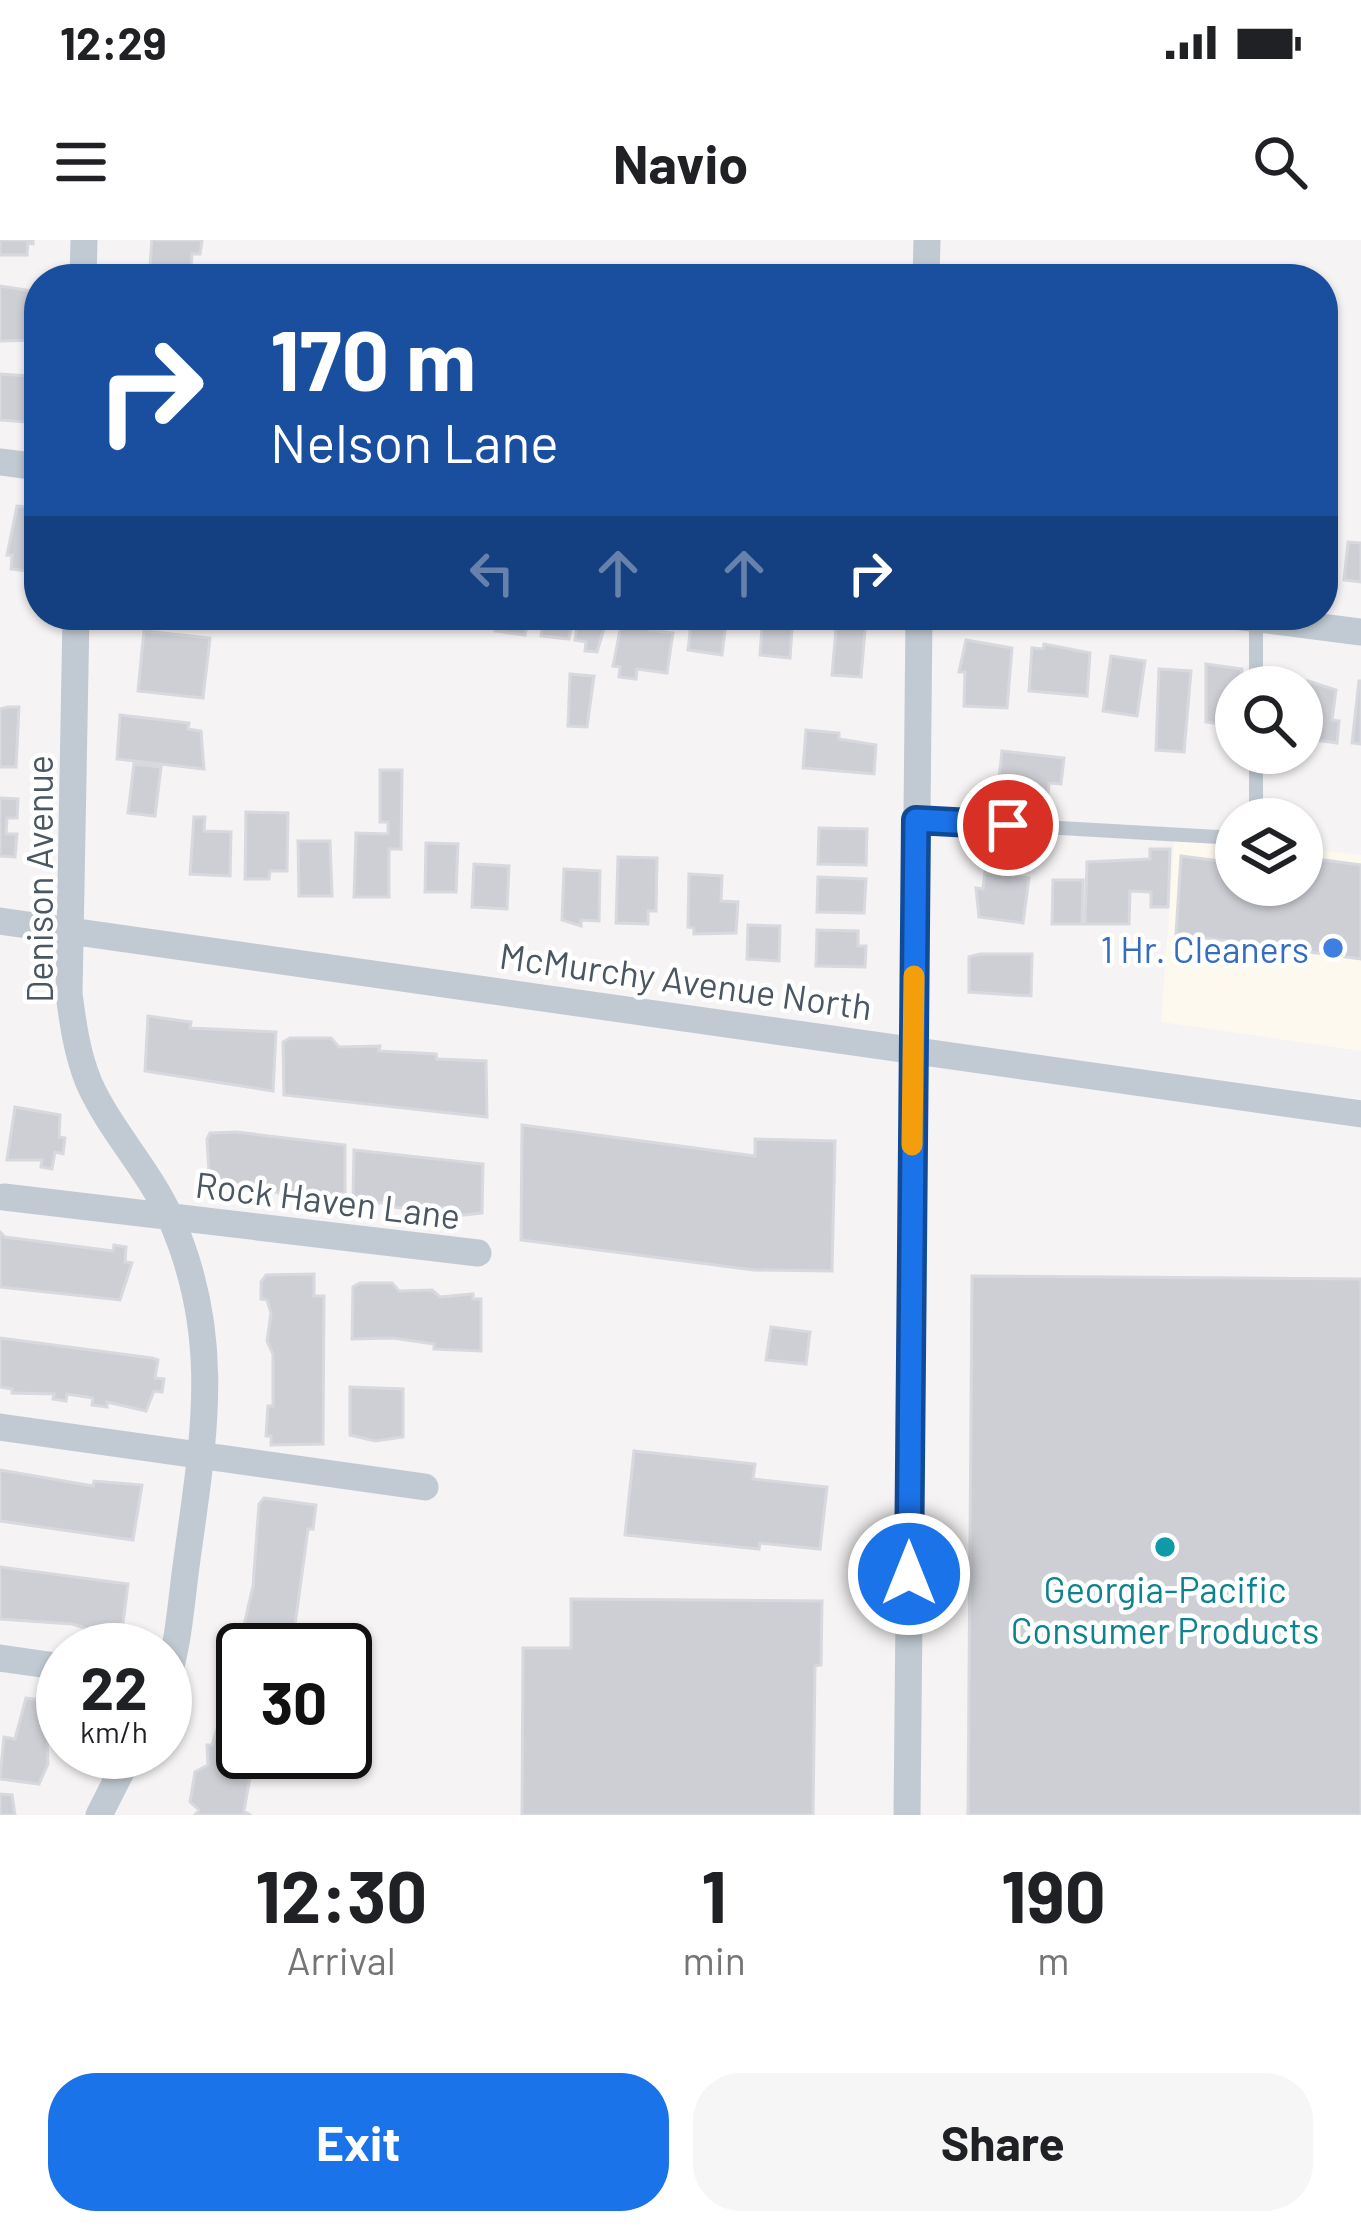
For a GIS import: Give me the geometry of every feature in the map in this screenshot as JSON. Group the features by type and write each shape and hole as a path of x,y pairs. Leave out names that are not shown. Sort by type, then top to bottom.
{"street":[{"name":"Denison Avenue","path":"76,630 69,994 77,1047 91,1086 144,1166 170,1217 204,1325 209,1384 175,1623"},
{"path":"908,1815 920,630"},
{"name":"McMurchy Avenue North","path":"0,921 1361,1114"},
{"name":"Rock Haven Lane","path":"4,1197 478,1253"},
{"path":"0,1427 425,1487"},
{"path":"0,1658 36,1663"},
{"path":"99,1815 117,1779"}],"lane":[{"path":"1245,630 1252,666"},
{"path":"916,820 1215,837"}],"shaded area":[{"path":"1175,833 1215,838 1215,906 1323,906 1323,850 1361,855 1361,1051 1161,1022"}],"building":[{"path":"0,240 33,240 33,244 28,243 27,255 0,255"},
{"path":"152,240 202,240 200,254 192,254 191,264 150,264"},
{"path":"0,286 24,290 24,340 0,341"},
{"path":"0,374 24,376 24,422 0,420"},
{"path":"17,506 24,507 24,571 11,569 12,555 7,555"},
{"path":"1348,542 1361,543 1361,582 1344,580"},
{"path":"495,630 526,630 525,635"},
{"path":"542,630 570,630 569,639 541,636"},
{"path":"577,630 604,630 597,652 585,651 586,642 575,640"},
{"path":"620,630 673,633 667,673 637,669 636,679 619,677 620,667 613,666"},
{"path":"690,630 725,630 722,655 688,650"},
{"path":"762,630 792,630 790,658 760,655"},
{"path":"836,630 865,630 861,677 832,675"},
{"path":"144,631 210,638 203,698 138,691"},
{"path":"966,640 1012,648 1007,708 964,706 965,672 959,672"},
{"path":"1044,644 1090,653 1087,696 1029,691 1032,648 1043,649"},
{"path":"1111,656 1145,661 1137,716 1103,711"},
{"path":"1206,664 1220,666 1215,666 1215,723 1206,722"},
{"path":"1159,669 1191,671 1184,752 1156,750"},
{"path":"570,674 594,676 587,727 568,726"},
{"path":"1361,681 1361,744 1352,743"},
{"path":"1323,686 1336,690 1332,720 1339,721 1337,743 1323,741"},
{"path":"19,707 16,767 0,767 0,709"},
{"path":"120,715 189,723 188,729 201,731 204,769 117,759"},
{"path":"806,730 839,733 839,739 876,745 874,774 803,768"},
{"path":"1002,751 1064,758 1061,784 1049,783 1047,802 997,797"},
{"path":"134,764 161,767 155,816 128,813"},
{"path":"380,770 402,770 401,849 389,849 389,897 354,897 356,833 388,834 388,822 380,822"},
{"path":"0,798 18,799 17,818 7,818 6,834 17,834 15,857 0,856"},
{"path":"246,812 288,813 287,871 270,871 269,879 245,879"},
{"path":"194,817 205,817 204,831 231,832 230,876 190,874"},
{"path":"819,828 867,829 866,865 818,864"},
{"path":"298,841 330,841 332,896 299,896"},
{"path":"426,843 458,844 456,892 425,892"},
{"path":"1150,849 1170,849 1168,907 1151,907 1151,892 1130,891 1129,924 1085,924 1087,862 1150,859"},
{"path":"1181,856 1215,860 1215,906 1323,906 1323,860 1361,865 1361,959 1176,934"},
{"path":"618,857 657,858 656,911 648,911 648,924 616,923"},
{"path":"474,864 509,866 507,909 472,907"},
{"path":"564,869 600,871 599,921 581,920 581,926 562,920"},
{"path":"985,872 1029,878 1023,923 979,917 976,888 983,889"},
{"path":"689,874 722,876 721,901 738,902 736,933 694,934 694,928 688,927"},
{"path":"818,877 866,879 864,913 817,912"},
{"path":"1053,880 1083,880 1082,924 1052,924"},
{"path":"748,925 780,926 779,961 747,959"},
{"path":"817,930 858,931 858,946 866,946 865,967 816,966"},
{"path":"1032,954 1031,996 969,992 969,957"},
{"path":"148,1016 191,1022 190,1028 276,1032 273,1091 145,1071"},
{"path":"331,1038 339,1047 380,1046 379,1051 486,1061 487,1117 284,1095 283,1042"},
{"path":"15,1107 60,1115 63,1154 55,1152 52,1169 41,1167 42,1160 7,1160"},
{"path":"522,1125 755,1156 755,1139 835,1141 832,1271 754,1270 521,1240"},
{"path":"210,1133 345,1145 345,1193 319,1198 278,1193 254,1182 255,1187 227,1184 228,1189 210,1189 207,1139"},
{"path":"354,1150 483,1164 482,1213 456,1216 443,1208 415,1210 394,1207 394,1201 374,1204 353,1199"},
{"path":"0,1232 5,1237 113,1251 114,1245 126,1247 125,1262 132,1263 120,1300 0,1287"},
{"path":"314,1274 314,1296 324,1296 323,1444 271,1445 271,1436 266,1436 268,1406 273,1406 273,1354 267,1341 271,1313 267,1300 261,1299 261,1282 266,1275"},
{"name":"Georgia-Pacific Consumer Products","path":"972,1276 1361,1279 1361,1815 968,1815"},
{"path":"392,1283 399,1291 432,1290 440,1297 473,1294 473,1299 481,1299 481,1351 434,1349 434,1344 393,1338 352,1339 353,1287"},
{"path":"771,1327 810,1332 806,1364 766,1360"},
{"path":"0,1338 158,1360 155,1378 164,1379 162,1392 154,1391 146,1411 107,1402 107,1407 92,1405 93,1398 67,1394 66,1401 53,1399 54,1394 12,1393 0,1387"},
{"path":"350,1387 403,1389 403,1437 375,1441 350,1435"},
{"path":"634,1451 755,1464 753,1479 827,1487 820,1549 760,1543 759,1549 625,1535"},
{"path":"0,1470 93,1486 94,1481 142,1485 133,1540 0,1521"},
{"path":"264,1498 316,1505 313,1529 308,1529 295,1623 244,1623 253,1586 259,1504"},
{"path":"0,1567 128,1584 123,1623 0,1619"},
{"path":"571,1599 822,1601 821,1665 815,1666 813,1815 522,1815 523,1648 571,1648"},
{"path":"26,1698 36,1699 39,1784 0,1779 4,1737 15,1739"},
{"path":"216,1732 216,1779 250,1779 244,1811 250,1815 195,1815 199,1810 190,1802 195,1772 208,1765 207,1745 212,1745"},
{"path":"0,1794 12,1795 15,1815 0,1815"}],"slow traffic":[{"path":"912,1145 914,976"}],"place":[{"name":"1 Hr. Cleaners","path":"1333,948"},
{"name":"Georgia-Pacific Consumer Products","path":"1165,1547"}],"route":[{"path":"909,1574 916,820 1008,825"}]}
